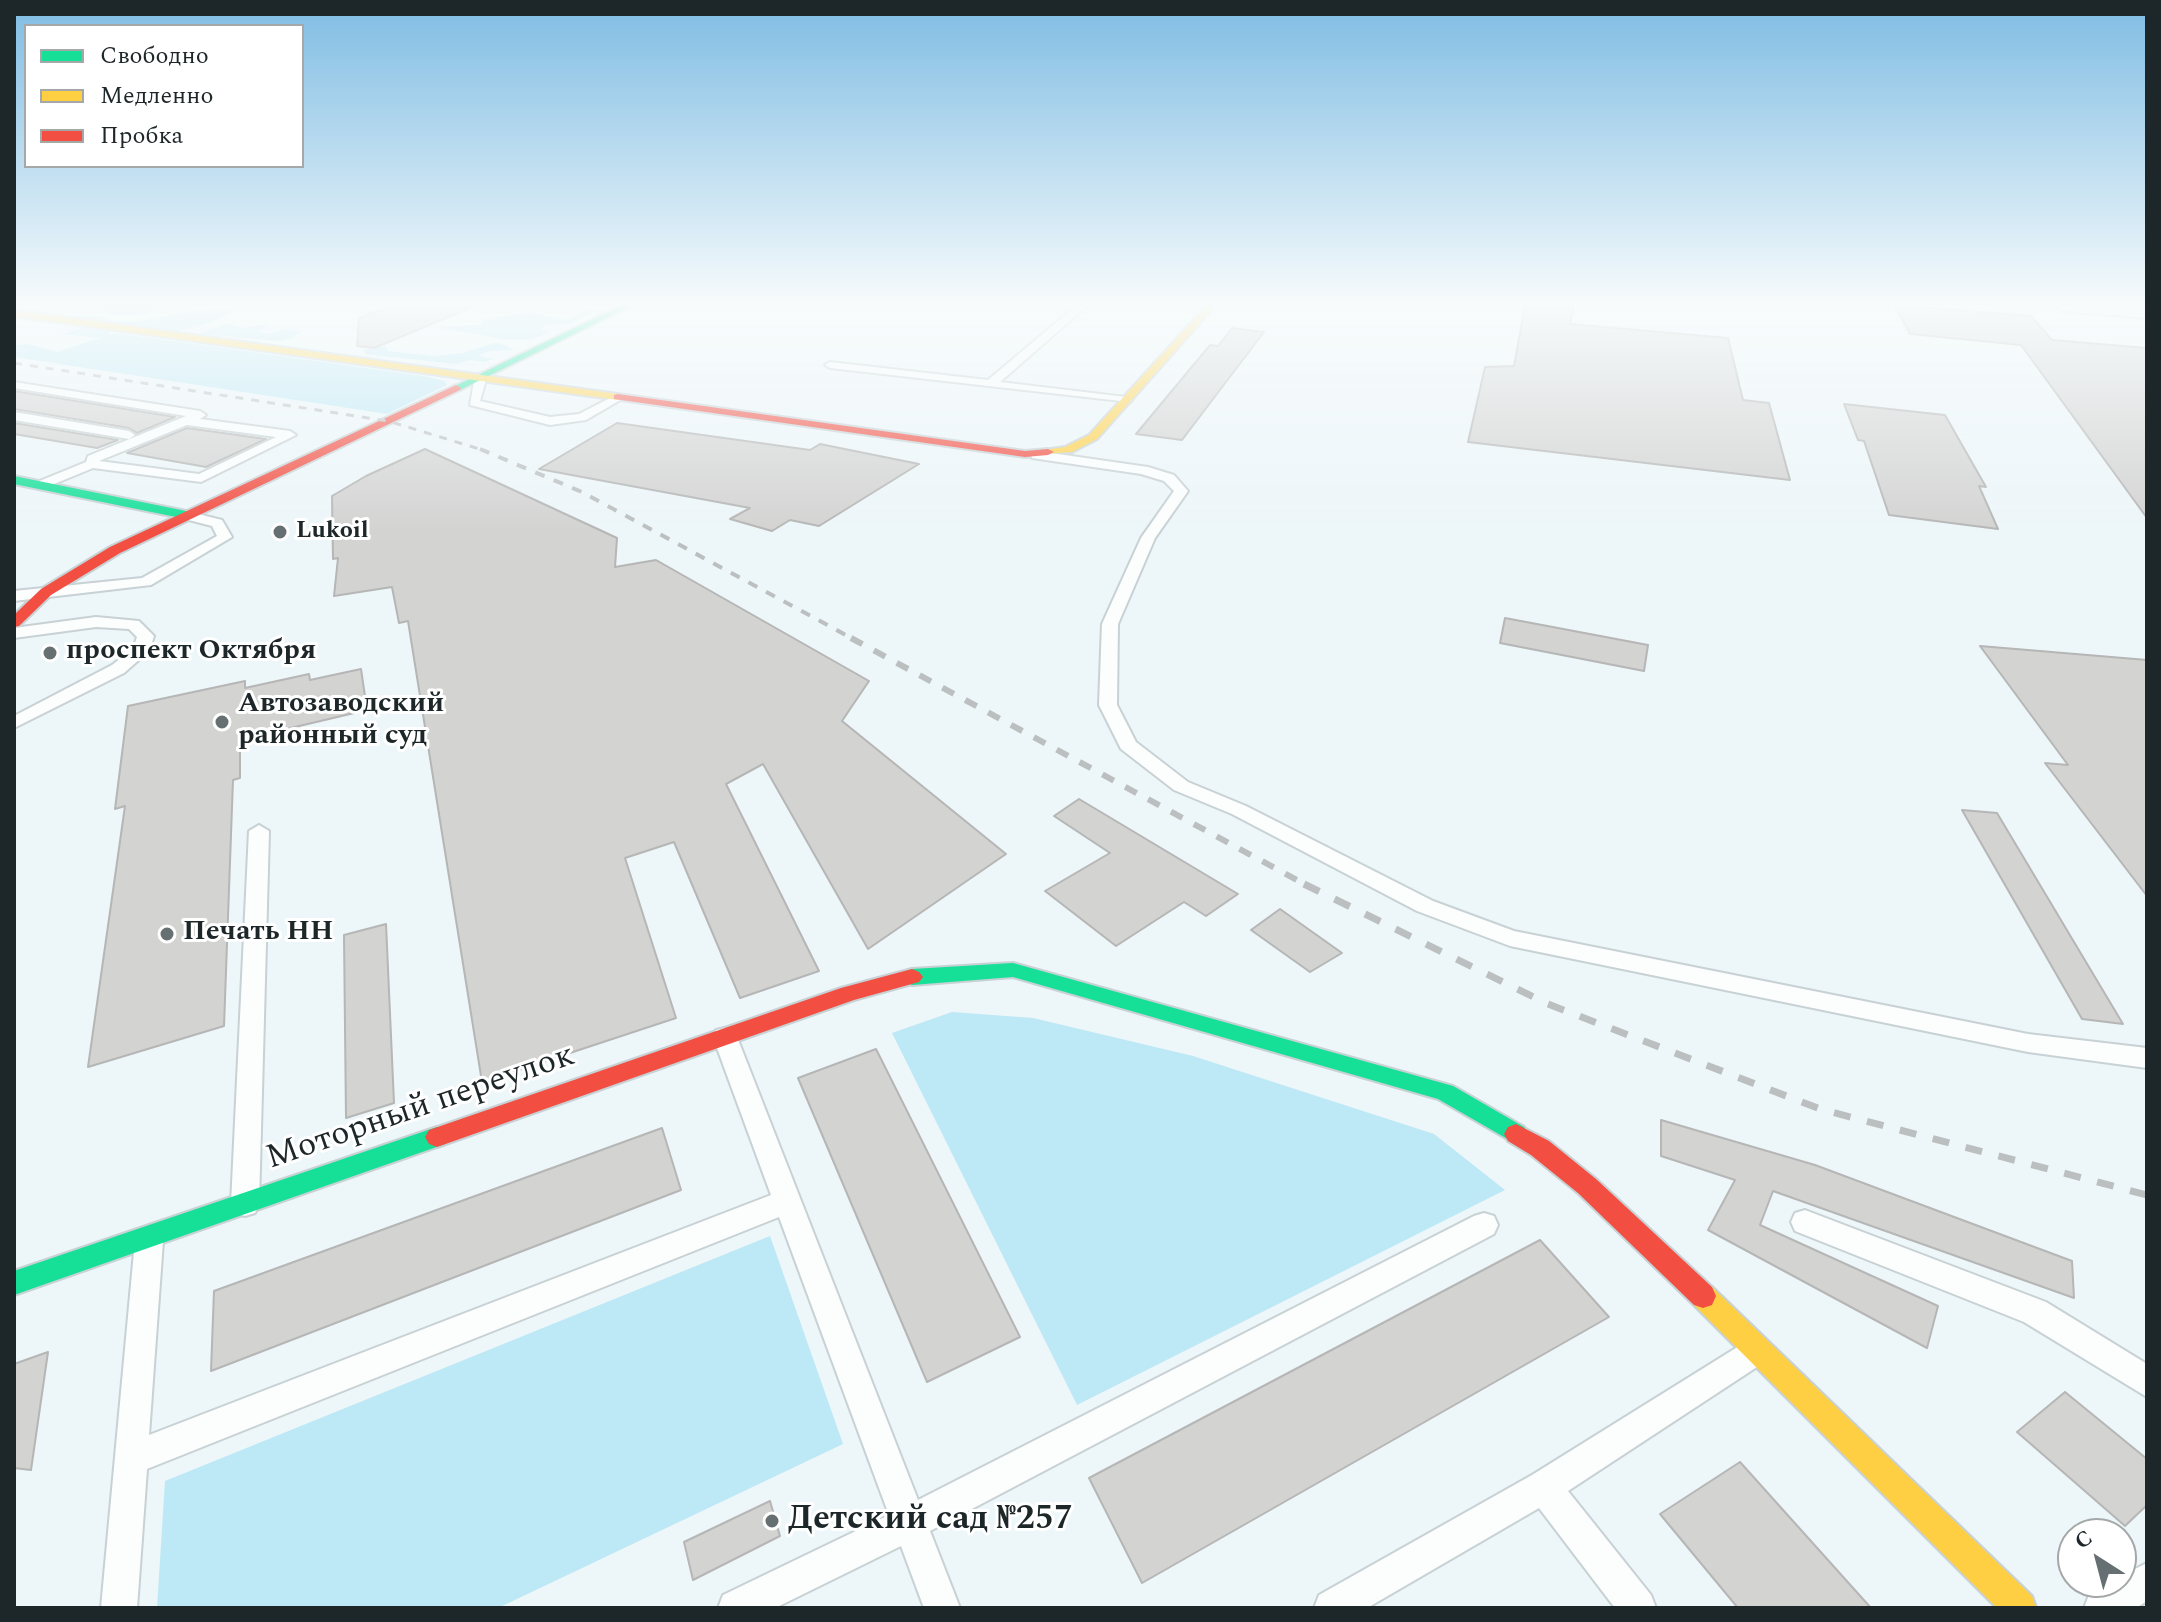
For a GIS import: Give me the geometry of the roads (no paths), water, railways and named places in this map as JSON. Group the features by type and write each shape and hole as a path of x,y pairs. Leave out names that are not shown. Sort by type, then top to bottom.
{"street":[{"path":"14,623 46,592 115,550 471,381"},
{"path":"498,381 518,386 1025,454 1068,450 1093,437 1143,381"},
{"path":"14,480 186,515"},
{"name":"Моторный переулок","path":"14,1283 849,994 925,973 1013,970 1445,1092 1540,1148 1587,1186 1759,1348 2020,1608"}],"lane":[{"path":"480,381 474,403 550,421 582,417 616,399"},
{"path":"962,381 1126,400"},
{"path":"990,384 994,381"},
{"path":"14,385 200,415 93,459 92,464"},
{"path":"14,416 129,435"},
{"path":"42,485 92,464 201,478 290,435 186,421"},
{"path":"1025,454 1143,470 1169,478 1181,491 1148,538 1110,624 1108,705 1128,745 1181,786 1239,810 1425,906 1510,938 2028,1043 2147,1058"},
{"path":"14,596 146,582 225,537 217,523 186,515"},
{"path":"14,633 96,622 133,624 146,636 141,651 118,669 14,723"},
{"path":"245,1204 259,831"},
{"path":"725,1037 942,1608"},
{"path":"131,1459 788,1201"},
{"path":"1805,1222 2035,1312 2147,1382"},
{"path":"736,1608 910,1523 1484,1225"},
{"path":"119,1608 149,1237"},
{"path":"1332,1608 1544,1487 1759,1348"},
{"path":"1544,1487 1638,1608"},
{"path":"2102,1608 2147,1581"}],"railway":[{"path":"128,381 388,421 481,450"},
{"path":"481,450 486,451"},
{"path":"481,450 582,492 855,640"},
{"path":"851,638 1307,886"},
{"path":"1307,886 1548,1004 1820,1109 2147,1195"}],"place":[{"name":"Lukoil","path":"280,532"},
{"name":"проспект Октября","path":"50,653"},
{"name":"Автозаводский районный суд","path":"222,722"},
{"name":"Печать НН","path":"167,934"},
{"name":"Детский сад №257","path":"772,1521"}]}
